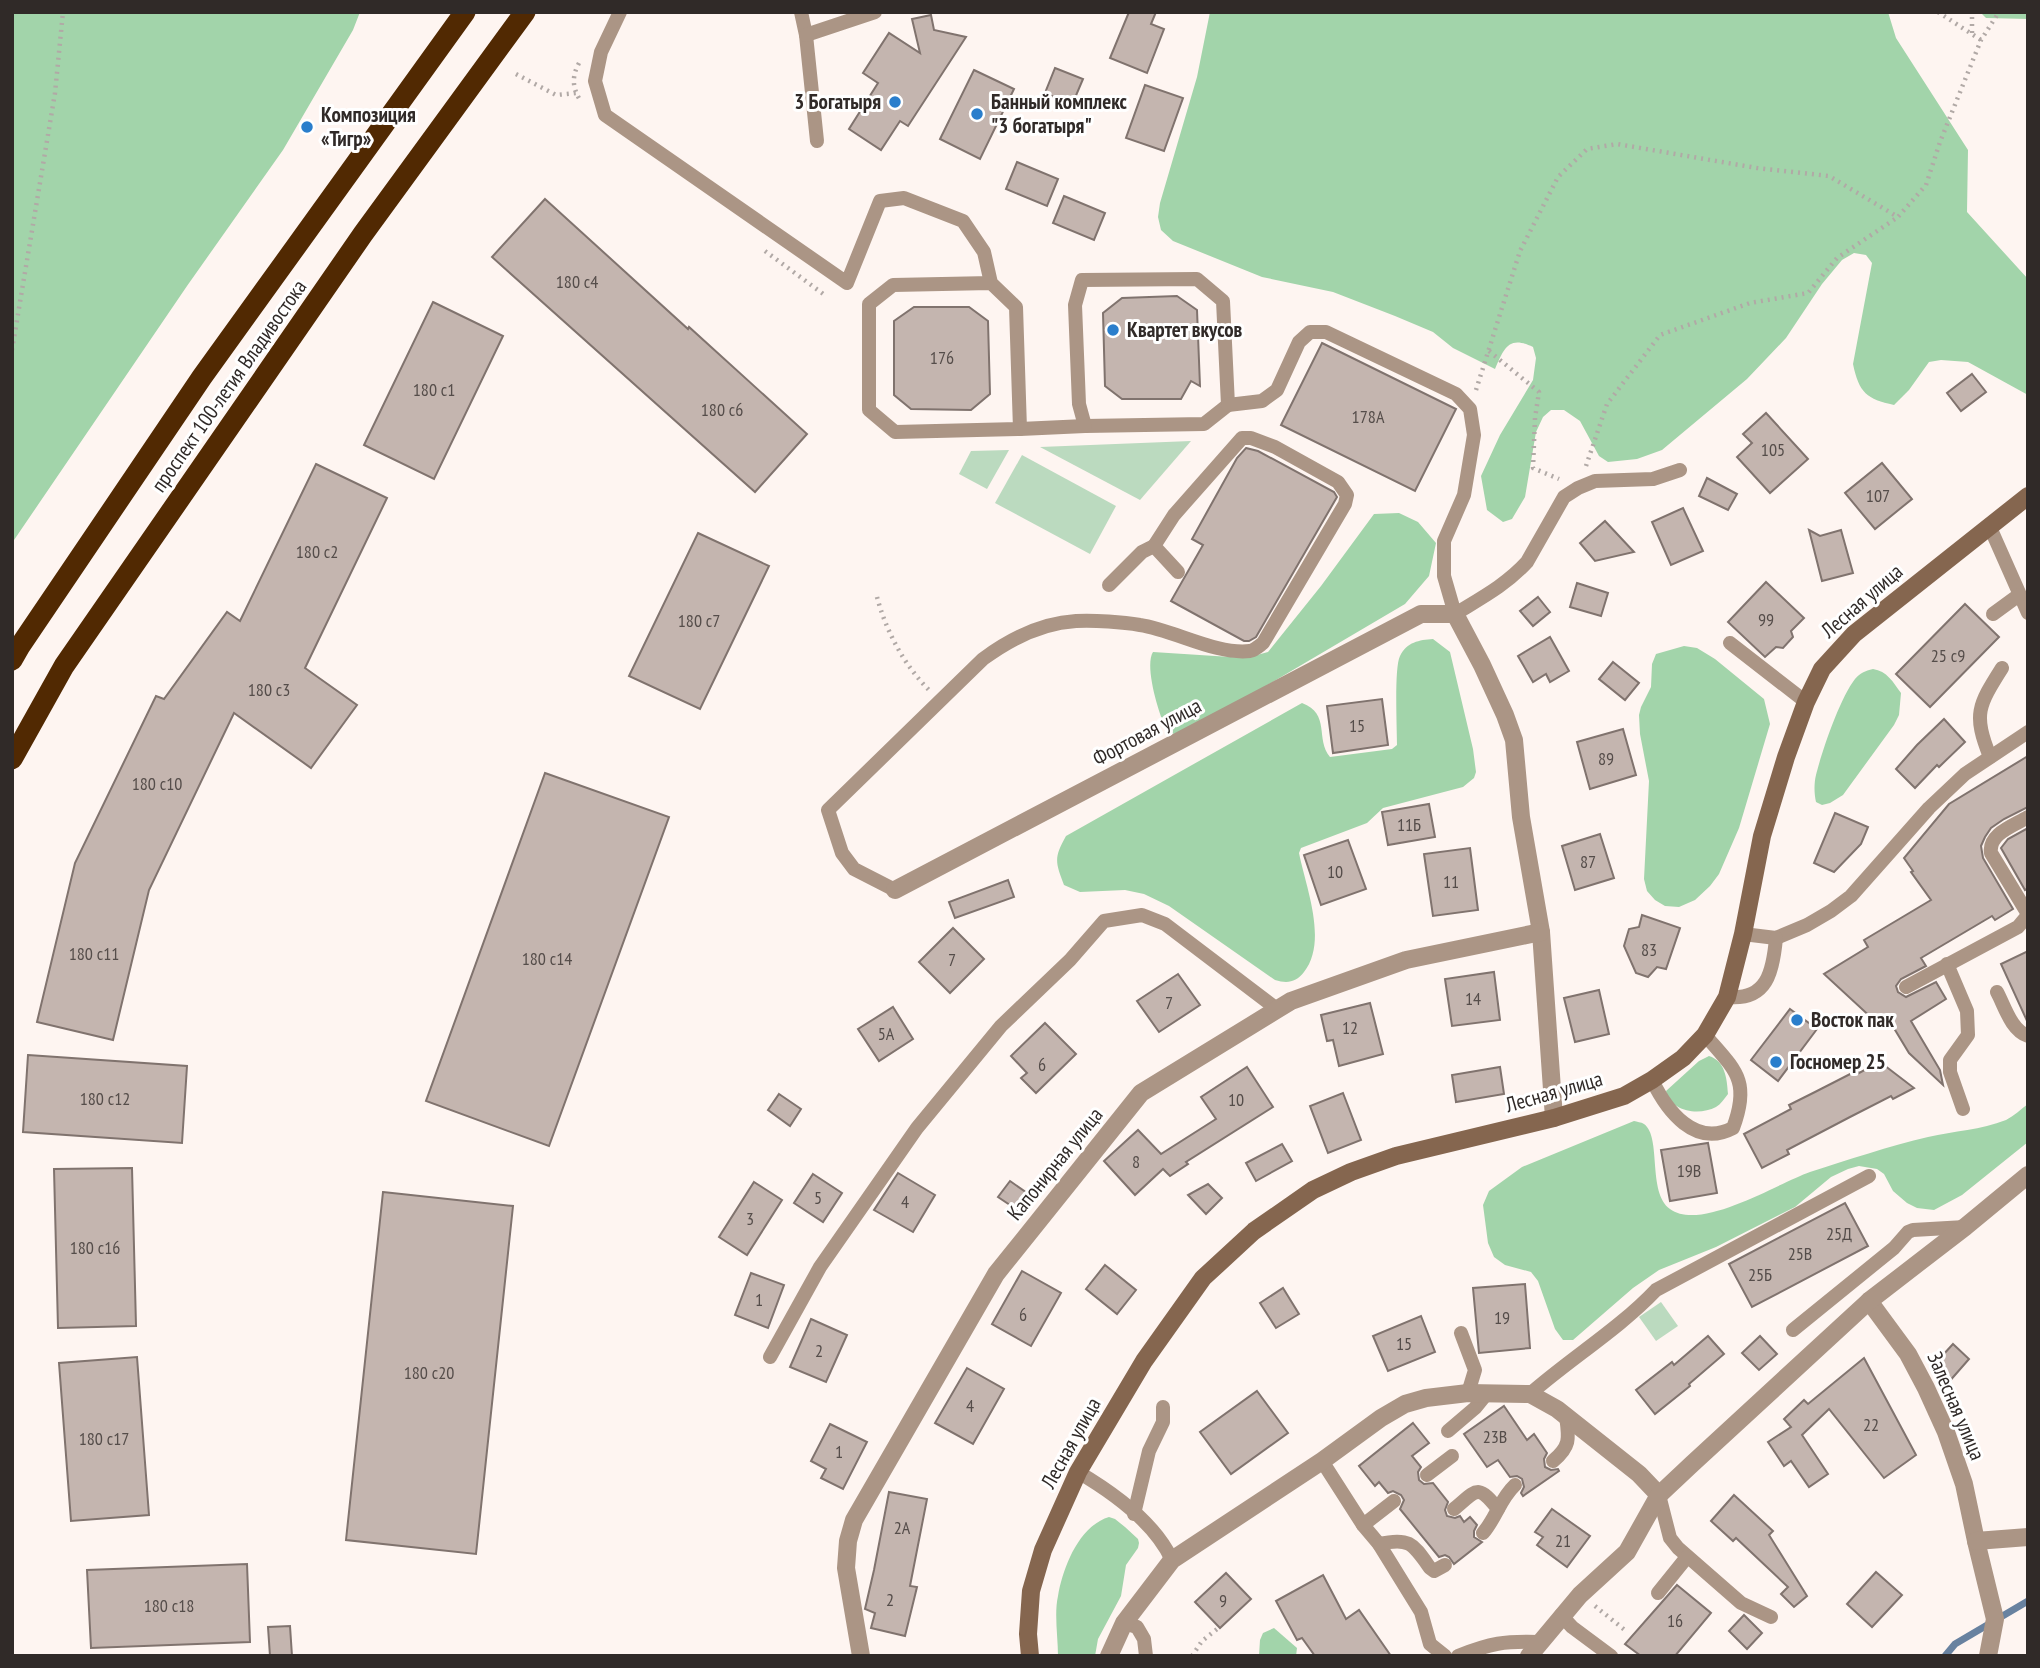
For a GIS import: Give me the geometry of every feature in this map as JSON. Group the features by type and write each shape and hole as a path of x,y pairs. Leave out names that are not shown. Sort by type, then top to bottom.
{"highway":[{"name":"проспект 100-летия Владивостока","path":"12,660 202,377 465,12"},
{"name":"проспект 100-летия Владивостока","path":"12,759 64,666 363,234 525,12"}],"main road":[{"name":"Лесная улица","path":"1030,1656 1028,1633 1031,1591 1043,1549 1078,1472 1144,1361 1203,1278 1254,1231 1313,1189 1396,1156 1554,1118 1624,1096 1683,1058 1705,1035 1727,997 1743,934 1762,836 1786,757 1822,669 1854,634 2028,496"}],"street":[{"name":"Фортовая улица","path":"895,890 1421,614 1454,614"},
{"path":"1454,614 1493,690 1514,740 1521,817 1541,932 1554,1118"},
{"name":"Капонирная улица","path":"861,1656 846,1568 848,1541 854,1520 996,1274 1142,1093 1291,1001 1406,960 1541,932"},
{"path":"1534,1649 1580,1595 1627,1552 1659,1495 1869,1301 2028,1175"},
{"name":"Залесная улица","path":"1869,1301 1908,1354 1931,1399 1964,1484 1995,1619 1988,1656"},
{"path":"1109,1656 1124,1623 1172,1560 1405,1404 1426,1398 1468,1393 1530,1394 1566,1416 1639,1474 1659,1495"},
{"path":"1976,1541 2028,1537"}],"lane":[{"path":"620,12 601,52 595,81 605,115 847,283 880,201 904,198 963,220 984,252 992,283 1016,307 1020,429"},
{"path":"801,12 806,35 817,141"},
{"path":"806,35 875,12"},
{"path":"1084,426 1079,404 1075,305 1083,280 1197,279 1223,301 1228,405"},
{"path":"992,283 893,285 869,304 869,410 895,432 1204,424 1228,405 1262,401 1277,390 1299,342 1310,332 1326,332 1456,394 1470,409 1474,435 1464,495 1444,541 1444,576 1454,614 1509,581 1520,570 1564,497 1578,488 1595,481 1653,479 1681,470"},
{"path":"895,890 854,869 842,853 828,810 983,659 1004,643 1035,629 1076,621 1142,625 1232,650 1251,651 1263,643 1345,504 1347,495 1338,482 1286,452 1251,438 1242,438 1174,515 1154,546 1142,552 1110,585"},
{"path":"1989,525 2028,612"},
{"path":"1154,546 1178,572"},
{"path":"1993,614 2019,595"},
{"path":"1730,643 1807,702"},
{"path":"1990,757 1980,732 1980,714 1984,696 2002,668"},
{"path":"1743,934 1776,939 1807,925 1851,896 1929,808 1965,774 2028,732"},
{"path":"1906,987 2018,927 2028,914 1991,853 1990,845 1994,838 2028,817"},
{"path":"770,1357 820,1267 917,1128 1001,1026 1070,960 1104,921 1142,915 1165,924 1277,1009"},
{"path":"1727,997 1741,998 1761,988 1774,961 1776,939"},
{"path":"1947,964 1967,1012 1968,1035 1950,1060 1950,1072 1963,1109"},
{"path":"1997,992 2015,1028 2028,1036"},
{"path":"1652,1080 1662,1101 1692,1130 1724,1133 1734,1128 1742,1094 1740,1082 1733,1068 1705,1035"},
{"path":"1530,1394 1641,1306 1656,1290 1869,1176"},
{"path":"1793,1330 1894,1248 1908,1232 1965,1227"},
{"path":"1461,1333 1475,1370 1468,1393"},
{"path":"1448,1431 1468,1415 1488,1392"},
{"path":"1135,1514 1149,1451 1163,1422 1163,1407"},
{"path":"1553,1461 1564,1452 1567,1443 1566,1416"},
{"path":"1427,1475 1452,1456"},
{"path":"1322,1461 1363,1525 1379,1544 1421,1612 1430,1644 1444,1656"},
{"path":"1078,1472 1113,1495 1135,1514 1165,1545 1172,1560"},
{"path":"1483,1534 1508,1491 1516,1485"},
{"path":"1454,1509 1475,1491 1480,1491 1498,1509"},
{"path":"1659,1495 1670,1538 1678,1548 1741,1603 1771,1617"},
{"path":"1363,1525 1394,1501"},
{"path":"1379,1544 1415,1538 1430,1568 1434,1570 1445,1565"},
{"path":"1658,1593 1687,1557"},
{"path":"1561,1615 1572,1627 1611,1656"},
{"path":"1124,1623 1137,1627 1144,1639 1146,1656"},
{"path":"1458,1656 1489,1644 1513,1641 1534,1649"}],"path":[{"path":"12,350 55,93 63,12"},
{"path":"1938,12 1980,40"},
{"path":"1972,12 1972,34"},
{"path":"1489,351 1539,392 1533,468 1578,488 1607,404 1660,335 1750,303 1808,293 1837,258 1898,217 1926,185 1980,40 1999,12"},
{"path":"516,74 556,95 576,93"},
{"path":"1470,409 1520,251 1558,177 1587,149 1617,144 1758,168 1829,176 1898,217"},
{"path":"877,597 890,636 927,689 943,699"},
{"path":"1580,1595 1626,1631"},
{"path":"1192,1656 1202,1642 1217,1629"}],"green space":[{"path":"12,12 360,12 353,30 283,150 12,543"},
{"path":"1210,12 1888,12 1896,38 1968,150 1967,212 2028,279 2028,395 1968,362 1941,360 1929,362 1909,390 1894,405 1877,400 1866,393 1858,382 1853,364 1872,263 1866,255 1854,253 1842,260 1822,284 1786,338 1747,379 1662,450 1637,459 1608,462 1599,456 1580,421 1564,410 1551,410 1543,417 1536,432 1525,497 1512,519 1503,522 1487,510 1481,476 1500,435 1533,380 1536,358 1533,347 1512,343 1504,350 1495,369 1453,348 1433,332 1395,316 1333,292 1262,277 1173,241 1161,230 1158,217 1160,203 1197,77"},
{"path":"1980,12 2028,12 2028,19 1986,18"},
{"path":"1191,441 1140,500 1040,447"},
{"path":"1009,450 987,489 959,474 971,451"},
{"path":"1022,455 1116,506 1090,554 995,503"},
{"path":"1399,513 1418,522 1436,543 1429,576 1405,604 1220,713 1174,734 1167,731 1151,679 1153,652 1246,658 1268,652 1374,514"},
{"path":"1433,639 1450,652 1473,749 1476,772 1474,778 1463,787 1383,808 1367,823 1301,848 1299,853 1315,930 1311,959 1304,972 1295,980 1275,980 1169,906 1144,894 1125,890 1080,892 1064,885 1057,860 1066,836 1302,703 1311,708 1320,720 1323,743 1330,757 1392,749 1397,745 1396,685 1400,656 1414,643"},
{"path":"1684,646 1697,648 1715,659 1764,699 1770,724 1739,828 1719,874 1695,900 1679,907 1665,906 1655,900 1647,891 1644,879 1649,781 1639,715 1651,687 1652,664 1656,654"},
{"path":"1873,669 1886,675 1901,693 1899,715 1843,795 1822,805 1816,802 1815,781 1832,725 1855,679 1863,672"},
{"path":"1709,1056 1722,1066 1728,1094 1718,1106 1709,1110 1680,1108 1669,1098 1666,1091 1699,1061"},
{"path":"2028,1104 2028,1142 1962,1195 1934,1210 1917,1208 1907,1203 1893,1191 1884,1174 1877,1169 1859,1166 1848,1169 1831,1177 1795,1207 1716,1247 1659,1270 1633,1288 1573,1340 1563,1340 1555,1329 1538,1281 1531,1272 1505,1265 1494,1257 1488,1243 1483,1205 1489,1191 1522,1167 1634,1121 1644,1124 1649,1131 1656,1178 1663,1201 1670,1209 1684,1214 1700,1214 1740,1203 1810,1172 1869,1153 1928,1137 1997,1123"},
{"path":"1661,1302 1678,1326 1656,1341 1639,1317"},
{"path":"1109,1517 1125,1527 1139,1543 1126,1565 1121,1596 1098,1639 1095,1656 1058,1656 1056,1610 1068,1561 1089,1529"},
{"path":"1274,1628 1297,1648 1296,1656 1259,1656 1263,1633"}],"building":[{"path":"1129,12 1156,12 1151,24 1164,29 1147,73 1110,58"},
{"name":"3 Богатыря","path":"931,15 934,30 966,37 908,126 900,121 881,150 849,129 878,83 863,73 889,33 920,53 912,19"},
{"path":"1055,68 1083,79 1072,105 1045,93"},
{"name":"Банный комплекс \"3 богатыря\"","path":"974,70 1014,89 980,159 940,139"},
{"path":"1145,85 1183,98 1164,151 1126,138"},
{"path":"1017,162 1058,179 1047,206 1006,189"},
{"path":"1064,196 1105,213 1094,240 1053,223"},
{"path":"545,199 807,434 755,492 492,257"},
{"path":"1177,296 1197,310 1200,386 1191,381 1181,399 1122,399 1105,386 1103,313 1122,298"},
{"path":"433,302 503,336 434,479 364,445"},
{"path":"914,307 969,307 988,321 990,394 971,410 911,409 894,395 894,321"},
{"path":"1322,343 1456,409 1415,491 1281,425"},
{"path":"1972,374 1986,392 1961,411 1947,393"},
{"path":"1766,413 1808,459 1770,493 1737,457 1752,443 1743,434"},
{"path":"1246,448 1258,451 1334,492 1337,497 1256,637 1249,641 1244,641 1171,601 1203,545 1192,539 1237,458"},
{"path":"1882,463 1912,499 1875,529 1845,493"},
{"path":"316,464 387,498 305,668 357,705 311,768 234,713 149,890 113,1040 37,1022 75,863 156,696 164,699 227,612 240,621"},
{"path":"1707,478 1737,494 1728,510 1699,496"},
{"path":"1683,508 1703,551 1671,565 1652,522"},
{"path":"1605,521 1634,552 1595,561 1580,543"},
{"path":"1809,530 1820,536 1841,530 1853,573 1822,581"},
{"path":"698,533 769,566 700,709 629,676"},
{"path":"1766,582 1804,618 1791,631 1793,637 1783,648 1776,647 1765,657 1728,622"},
{"path":"1577,583 1608,593 1601,616 1570,607"},
{"path":"1538,597 1550,612 1533,626 1520,611"},
{"path":"1965,604 1999,637 1930,707 1896,674"},
{"path":"1550,637 1569,671 1550,682 1546,674 1533,682 1518,656"},
{"path":"1613,662 1639,683 1625,700 1599,679"},
{"path":"1382,699 1388,745 1333,753 1327,706"},
{"path":"1944,719 1965,742 1915,788 1896,769"},
{"path":"1623,729 1636,775 1590,789 1577,742"},
{"path":"2028,756 2028,807 1991,828 1981,846 1983,858 2013,909 1995,920 1992,916 1921,958 1926,966 1901,979 1896,986 1898,992 1906,997 1936,982 1946,999 1911,1021 1940,1070 1943,1085 1909,1053 1886,1015 1875,1021 1824,974 1868,947 1864,940 1931,900 1904,858 1949,804"},
{"path":"545,773 669,817 549,1146 426,1101"},
{"path":"1429,804 1435,837 1388,845 1382,812"},
{"path":"1835,813 1868,827 1861,844 1834,872 1814,863"},
{"path":"2028,828 2028,888 2025,890 2001,848 2008,839"},
{"path":"1600,834 1614,878 1575,890 1562,846"},
{"path":"1348,840 1366,889 1321,905 1304,855"},
{"path":"1470,848 1478,910 1433,916 1424,854"},
{"path":"1008,880 1014,897 955,918 949,902"},
{"path":"1642,915 1680,928 1666,969 1657,967 1648,977 1636,973 1624,946 1629,929 1639,927"},
{"path":"953,928 984,959 950,993 919,962"},
{"path":"2028,951 2028,1023 2001,964"},
{"path":"1494,972 1500,1020 1452,1026 1445,979"},
{"path":"1178,974 1200,1005 1159,1032 1137,1001"},
{"path":"1599,990 1609,1034 1575,1042 1564,998"},
{"path":"1370,1003 1383,1054 1339,1066 1333,1040 1327,1041 1321,1015"},
{"path":"893,1007 913,1039 879,1061 858,1029"},
{"path":"1790,1009 1817,1029 1778,1081 1751,1060"},
{"path":"1045,1023 1076,1054 1036,1093 1021,1078 1027,1073 1011,1056"},
{"path":"28,1055 187,1066 182,1143 23,1132"},
{"path":"1880,1062 1914,1088 1893,1099 1891,1096 1787,1150 1789,1154 1762,1168 1744,1134 1791,1109 1789,1105 1858,1070 1859,1073"},
{"path":"1247,1067 1273,1107 1186,1162 1188,1164 1170,1176 1163,1169 1135,1195 1104,1161 1138,1130 1161,1154 1216,1119 1201,1097"},
{"path":"1500,1067 1504,1094 1456,1102 1452,1075"},
{"path":"1343,1093 1361,1140 1328,1153 1310,1106"},
{"path":"779,1094 801,1109 790,1126 768,1110"},
{"path":"1708,1143 1717,1193 1670,1201 1661,1150"},
{"path":"1282,1144 1292,1161 1256,1181 1246,1163"},
{"path":"132,1168 136,1326 58,1328 54,1169"},
{"path":"898,1173 935,1195 913,1232 874,1210"},
{"path":"813,1174 842,1193 823,1222 794,1203"},
{"path":"1010,1181 1030,1195 1019,1211 998,1197"},
{"path":"754,1182 782,1200 747,1255 719,1237"},
{"path":"1208,1184 1222,1198 1206,1214 1188,1195"},
{"path":"383,1192 513,1206 476,1554 346,1540"},
{"path":"1845,1203 1868,1246 1752,1307 1729,1264"},
{"path":"1105,1265 1136,1290 1117,1314 1086,1289"},
{"path":"1022,1271 1061,1293 1031,1346 992,1324"},
{"path":"751,1273 784,1285 768,1328 735,1315"},
{"path":"1525,1284 1530,1348 1479,1353 1473,1288"},
{"path":"1283,1288 1299,1314 1276,1328 1260,1303"},
{"path":"1421,1316 1435,1352 1388,1371 1373,1336"},
{"path":"811,1319 847,1335 826,1382 790,1367"},
{"path":"1708,1336 1724,1354 1655,1414 1636,1390 1672,1362 1674,1365"},
{"path":"1760,1336 1777,1354 1759,1370 1742,1353"},
{"path":"1953,1344 1969,1359 1948,1383 1931,1368"},
{"path":"137,1357 149,1515 71,1521 59,1363"},
{"path":"1864,1358 1916,1455 1884,1478 1829,1409 1802,1435 1828,1474 1809,1487 1791,1461 1784,1466 1768,1442 1791,1427 1784,1419 1804,1400 1808,1404"},
{"path":"967,1368 1004,1389 973,1444 935,1423"},
{"path":"1257,1391 1288,1433 1231,1474 1200,1432"},
{"path":"1504,1406 1527,1440 1534,1434 1547,1453 1544,1459 1545,1467 1559,1471 1523,1496 1522,1479 1517,1476 1510,1477 1498,1460 1487,1467 1464,1434"},
{"path":"1413,1423 1429,1443 1412,1456 1421,1467 1418,1472 1419,1480 1424,1484 1433,1483 1448,1502 1445,1510 1447,1516 1460,1516 1464,1522 1470,1517 1477,1525 1474,1537 1482,1542 1454,1564 1445,1555 1439,1557 1400,1509 1404,1500 1401,1495 1393,1491 1388,1493 1379,1482 1375,1486 1359,1466"},
{"path":"830,1424 867,1442 843,1489 821,1478 826,1469 811,1461"},
{"path":"889,1492 927,1499 910,1586 917,1587 905,1636 871,1628 875,1613 865,1609"},
{"path":"1734,1495 1773,1531 1769,1535 1807,1596 1794,1607 1781,1594 1788,1587 1736,1538 1733,1541 1711,1521"},
{"path":"1552,1509 1590,1536 1567,1567 1537,1545 1543,1537 1535,1532"},
{"path":"247,1564 250,1642 91,1648 87,1570"},
{"path":"1876,1572 1902,1595 1872,1627 1847,1604"},
{"path":"1226,1573 1251,1599 1220,1628 1195,1602"},
{"path":"1323,1575 1346,1619 1359,1610 1391,1656 1315,1656 1302,1638 1297,1640 1276,1601"},
{"path":"1677,1585 1711,1613 1675,1656 1641,1656 1625,1644"},
{"path":"1744,1615 1762,1633 1747,1649 1729,1631"},
{"path":"290,1626 292,1656 270,1656 268,1627"}],"waterway":[{"path":"1945,1656 1955,1644 2028,1601"}],"place":[{"name":"3 Богатыря","path":"895,102"},
{"name":"Банный комплекс \"3 богатыря\"","path":"977,114"},
{"name":"Композиция «Тигр»","path":"307,127"},
{"name":"Квартет вкусов","path":"1113,330"},
{"name":"Восток пак","path":"1797,1020"},
{"name":"Госномер 25","path":"1776,1062"}]}
